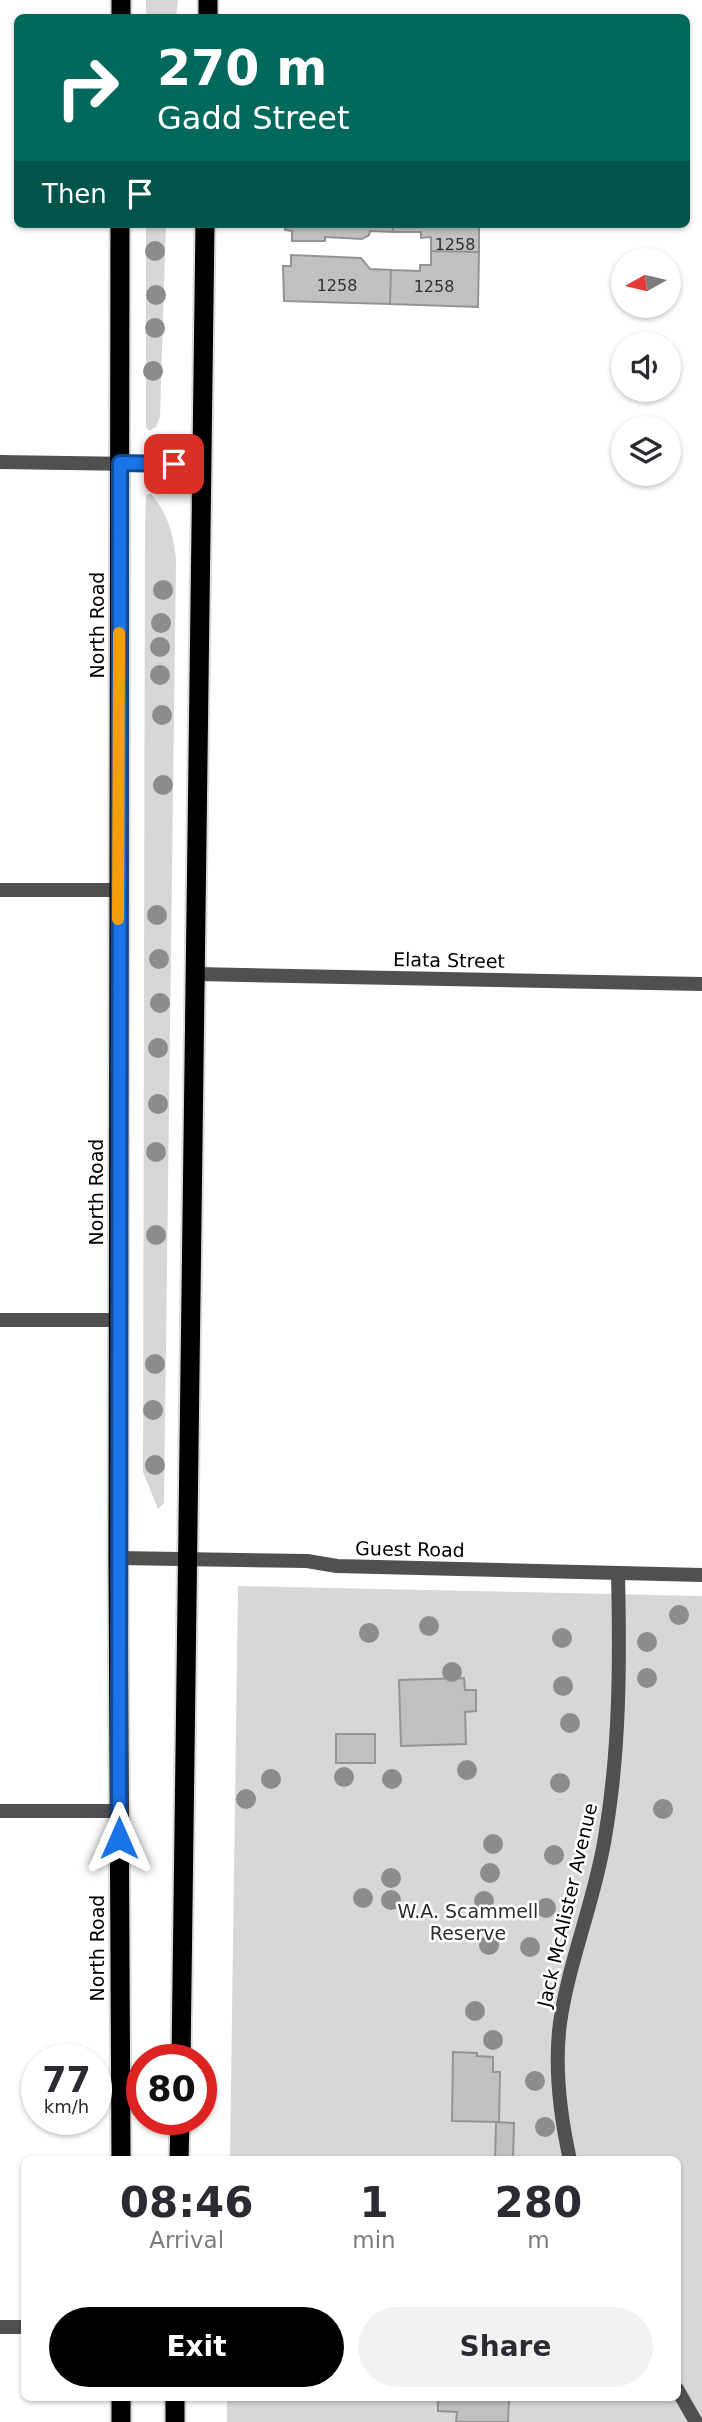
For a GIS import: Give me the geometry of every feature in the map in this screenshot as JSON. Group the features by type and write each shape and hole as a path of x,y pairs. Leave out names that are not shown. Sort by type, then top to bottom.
{"highway":[{"name":"North Road","path":"120,228 118,1811 121,2156"},
{"path":"181,2044 205,228"},
{"path":"180,2135 180,2156"},
{"path":"121,2401 121,2422"},
{"path":"175,2401 175,2422"}],"street":[{"path":"0,462 201,465"},
{"path":"0,890 118,890"},
{"name":"Elata Street","path":"196,974 702,984"},
{"path":"0,1320 119,1320"},
{"name":"Guest Road","path":"118,1558 702,1575"},
{"name":"Jack McAlister Avenue","path":"569,2156 557,2075 560,2025 566,1989 605,1839 617,1747 620,1656 618,1573"},
{"path":"0,1811 118,1811"},
{"path":"0,2327 21,2327"},
{"path":"681,2396 696,2422"}],"green space":[{"path":"146,0 178,0 176,14 146,14"},
{"path":"146,228 166,228 160,417 156,427 149,431 146,427"},
{"path":"148,494 157,501 166,516 176,559 164,1503 158,1509 143,1472 145,525"},
{"name":"W.A. Scammell Reserve","path":"238,1586 702,1596 702,2422 227,2422 227,2401 681,2401 681,2156 230,2156"}],"building":[{"path":"393,228 393,232 370,231 369,235 362,239 325,237 325,241 292,241 292,231 285,230"},
{"path":"393,228 479,228 479,252 431,251 431,237 421,238 421,232 393,232"},
{"path":"431,251 479,252 478,307 390,304 391,270 420,271 420,265 431,265"},
{"path":"291,255 361,258 370,269 391,270 390,304 284,301 283,266 291,266"},
{"path":"464,1678 465,1690 476,1690 476,1711 465,1712 466,1744 401,1746 399,1680"},
{"path":"336,1734 375,1734 375,1763 336,1763"},
{"path":"453,2052 493,2057 493,2072 500,2072 499,2122 452,2121"},
{"path":"496,2122 514,2123 513,2156 495,2156"},
{"path":"438,2401 509,2401 508,2422 456,2422 457,2412 438,2411"}],"slow traffic":[{"path":"118,919 119,633"}],"route":[{"path":"119,1838 120,463 174,464"}]}
